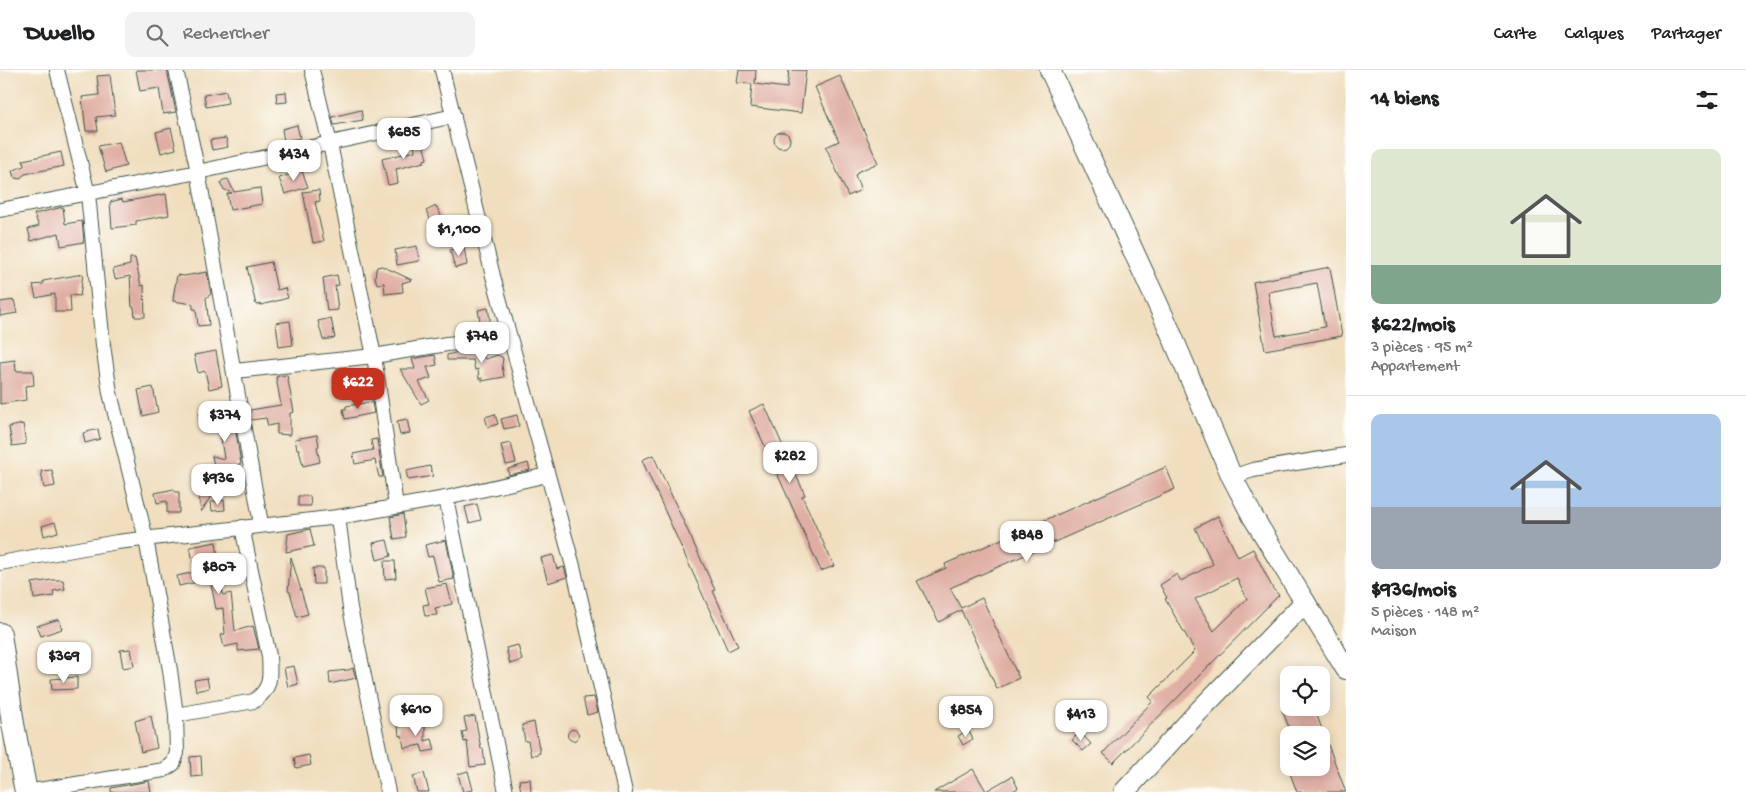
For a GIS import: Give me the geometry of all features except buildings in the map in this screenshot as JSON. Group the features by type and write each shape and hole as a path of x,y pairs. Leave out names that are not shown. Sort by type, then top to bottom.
{"main road":[{"path":"0,634 6,722 26,792"}],"street":[{"path":"26,792 164,770 172,764 177,753 176,715 170,670 146,539 110,393 103,345 88,194 57,70"},
{"path":"176,70 198,172 261,524"},
{"path":"312,70 330,144 374,356 396,506"},
{"path":"442,70 509,338 573,566 625,792"},
{"path":"1050,70 1167,324 1232,477 1253,517 1346,669"},
{"path":"0,210 198,172 454,116"},
{"path":"235,372 374,356 446,344 509,338"},
{"path":"1232,477 1254,470 1346,455"},
{"path":"0,563 117,542 242,526 338,517 446,498 547,475"},
{"path":"446,498 506,792"},
{"path":"338,517 350,608 388,792"},
{"path":"176,715 254,701 268,687 270,672 269,656 242,526"},
{"path":"1124,792 1198,712 1305,602"}]}
